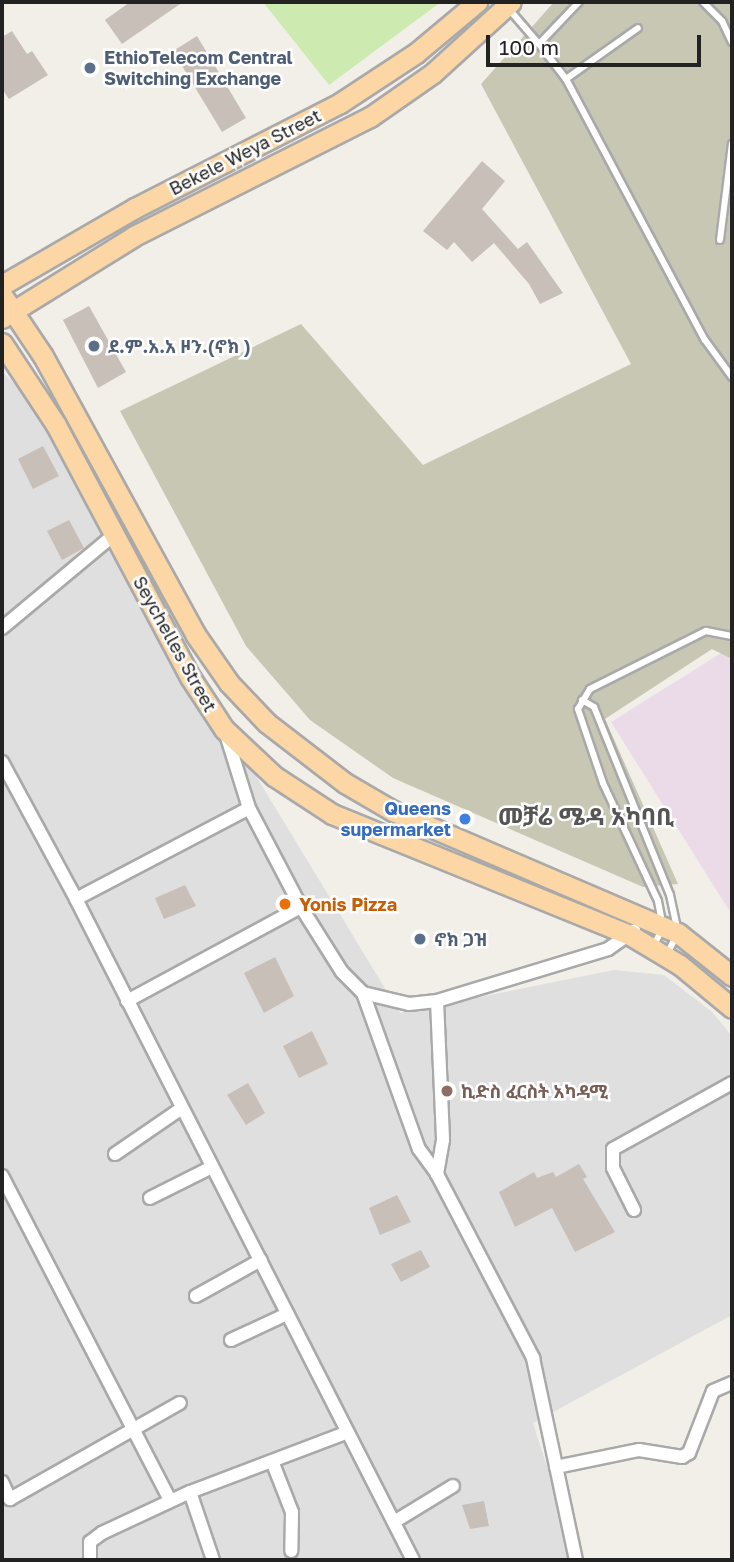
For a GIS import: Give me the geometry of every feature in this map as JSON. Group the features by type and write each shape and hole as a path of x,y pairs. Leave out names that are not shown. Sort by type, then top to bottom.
{"main road":[{"name":"Bekele Weya Street","path":"2,285 135,208 340,103 416,52 477,2"},
{"path":"6,308 134,236 370,117 442,66 509,4"},
{"name":"Seychelles Street","path":"6,308 43,356 195,634 229,683 267,723 345,783 393,811 662,926 730,971"},
{"name":"Seychelles Street","path":"2,343 56,425 190,677 224,729 274,776 332,814 630,935 659,952 732,1008"}],"street":[{"path":"2,628 114,534"},
{"path":"224,729 249,808 301,907 342,972 363,993 419,1149 437,1174 533,1358 576,1560"},
{"path":"2,764 76,899 261,1260 345,1433 413,1560"},
{"path":"76,899 249,808"},
{"path":"127,1001 301,907"},
{"path":"363,993 408,1004 437,1001 608,949 630,935 662,926"},
{"path":"437,1001 443,1140 437,1174"},
{"path":"634,1210 613,1168 613,1149 732,1083"},
{"path":"115,1154 182,1108"},
{"path":"150,1199 212,1167"},
{"path":"2,1176 170,1500"},
{"path":"196,1296 261,1260"},
{"path":"231,1340 287,1314"},
{"path":"556,1466 639,1450 682,1457 689,1453 713,1391 732,1383"},
{"path":"2,1482 10,1499 134,1432 180,1403"},
{"path":"90,1560 90,1542 102,1533 170,1500 345,1433"},
{"path":"272,1461 292,1512 291,1550"},
{"path":"394,1522 453,1486"},
{"path":"190,1492 213,1560"}],"lane":[{"path":"539,44 579,2"},
{"path":"703,2 722,21 732,41"},
{"path":"509,4 566,79 705,340 732,377"},
{"path":"566,79 638,28"},
{"path":"720,240 732,144"},
{"path":"659,952 662,926 644,865 589,749 578,715 582,700 590,689 706,631 732,636"},
{"path":"582,700 594,706 622,769 670,895 659,952"}],"shaded area":[{"path":"554,2 732,2 732,659 712,649 605,719 678,884 643,887 393,778 310,720 246,646 120,411 301,324 423,465 631,364 481,84"},
{"path":"2,371 24,394 400,1013 614,970 664,975 712,1012 732,1036 732,1315 533,1423 577,1560 2,1560"},
{"path":"726,650 732,660 732,915 611,722"}],"green space":[{"path":"263,2 441,2 329,85"}],"building":[{"path":"130,2 183,2 122,44 105,20"},
{"path":"12,31 27,54 32,51 48,75 9,99 2,89 2,37"},
{"path":"197,36 246,118 222,132 173,51"},
{"path":"482,161 505,181 482,209 518,249 527,242 563,293 540,304 529,284 494,243 472,262 454,242 447,250 423,231"},
{"name":"ደ.ም.አ.አ ዞን.(ኖክ )","path":"89,306 126,372 98,388 63,320"},
{"path":"43,446 59,476 33,489 18,459"},
{"path":"69,520 84,548 62,560 47,531"},
{"path":"185,885 196,906 164,919 155,898"},
{"path":"275,957 294,996 264,1013 244,973"},
{"path":"312,1031 328,1064 299,1078 283,1046"},
{"path":"248,1083 265,1113 246,1125 227,1095"},
{"path":"579,1164 587,1177 583,1179 615,1232 575,1252 552,1208 515,1227 499,1192 534,1172 537,1178 553,1172 556,1177"},
{"path":"397,1195 411,1222 380,1235 369,1208"},
{"path":"421,1250 430,1267 401,1282 391,1264"},
{"path":"484,1501 489,1526 470,1529 462,1505"}],"place":[{"name":"EthioTelecom Central Switching Exchange","path":"90,68"},
{"name":"ደ.ም.አ.አ ዞን.(ኖክ )","path":"94,346"},
{"name":"Queens supermarket","path":"465,819"},
{"name":"Yonis Pizza","path":"285,904"},
{"name":"ኖክ ጋዝ","path":"420,939"},
{"name":"ኪድስ ፈርስት አካዳሚ","path":"447,1091"}],"district":[{"name":"መቻሬ ሜዳ አካባቢ","path":"586,816"}]}
